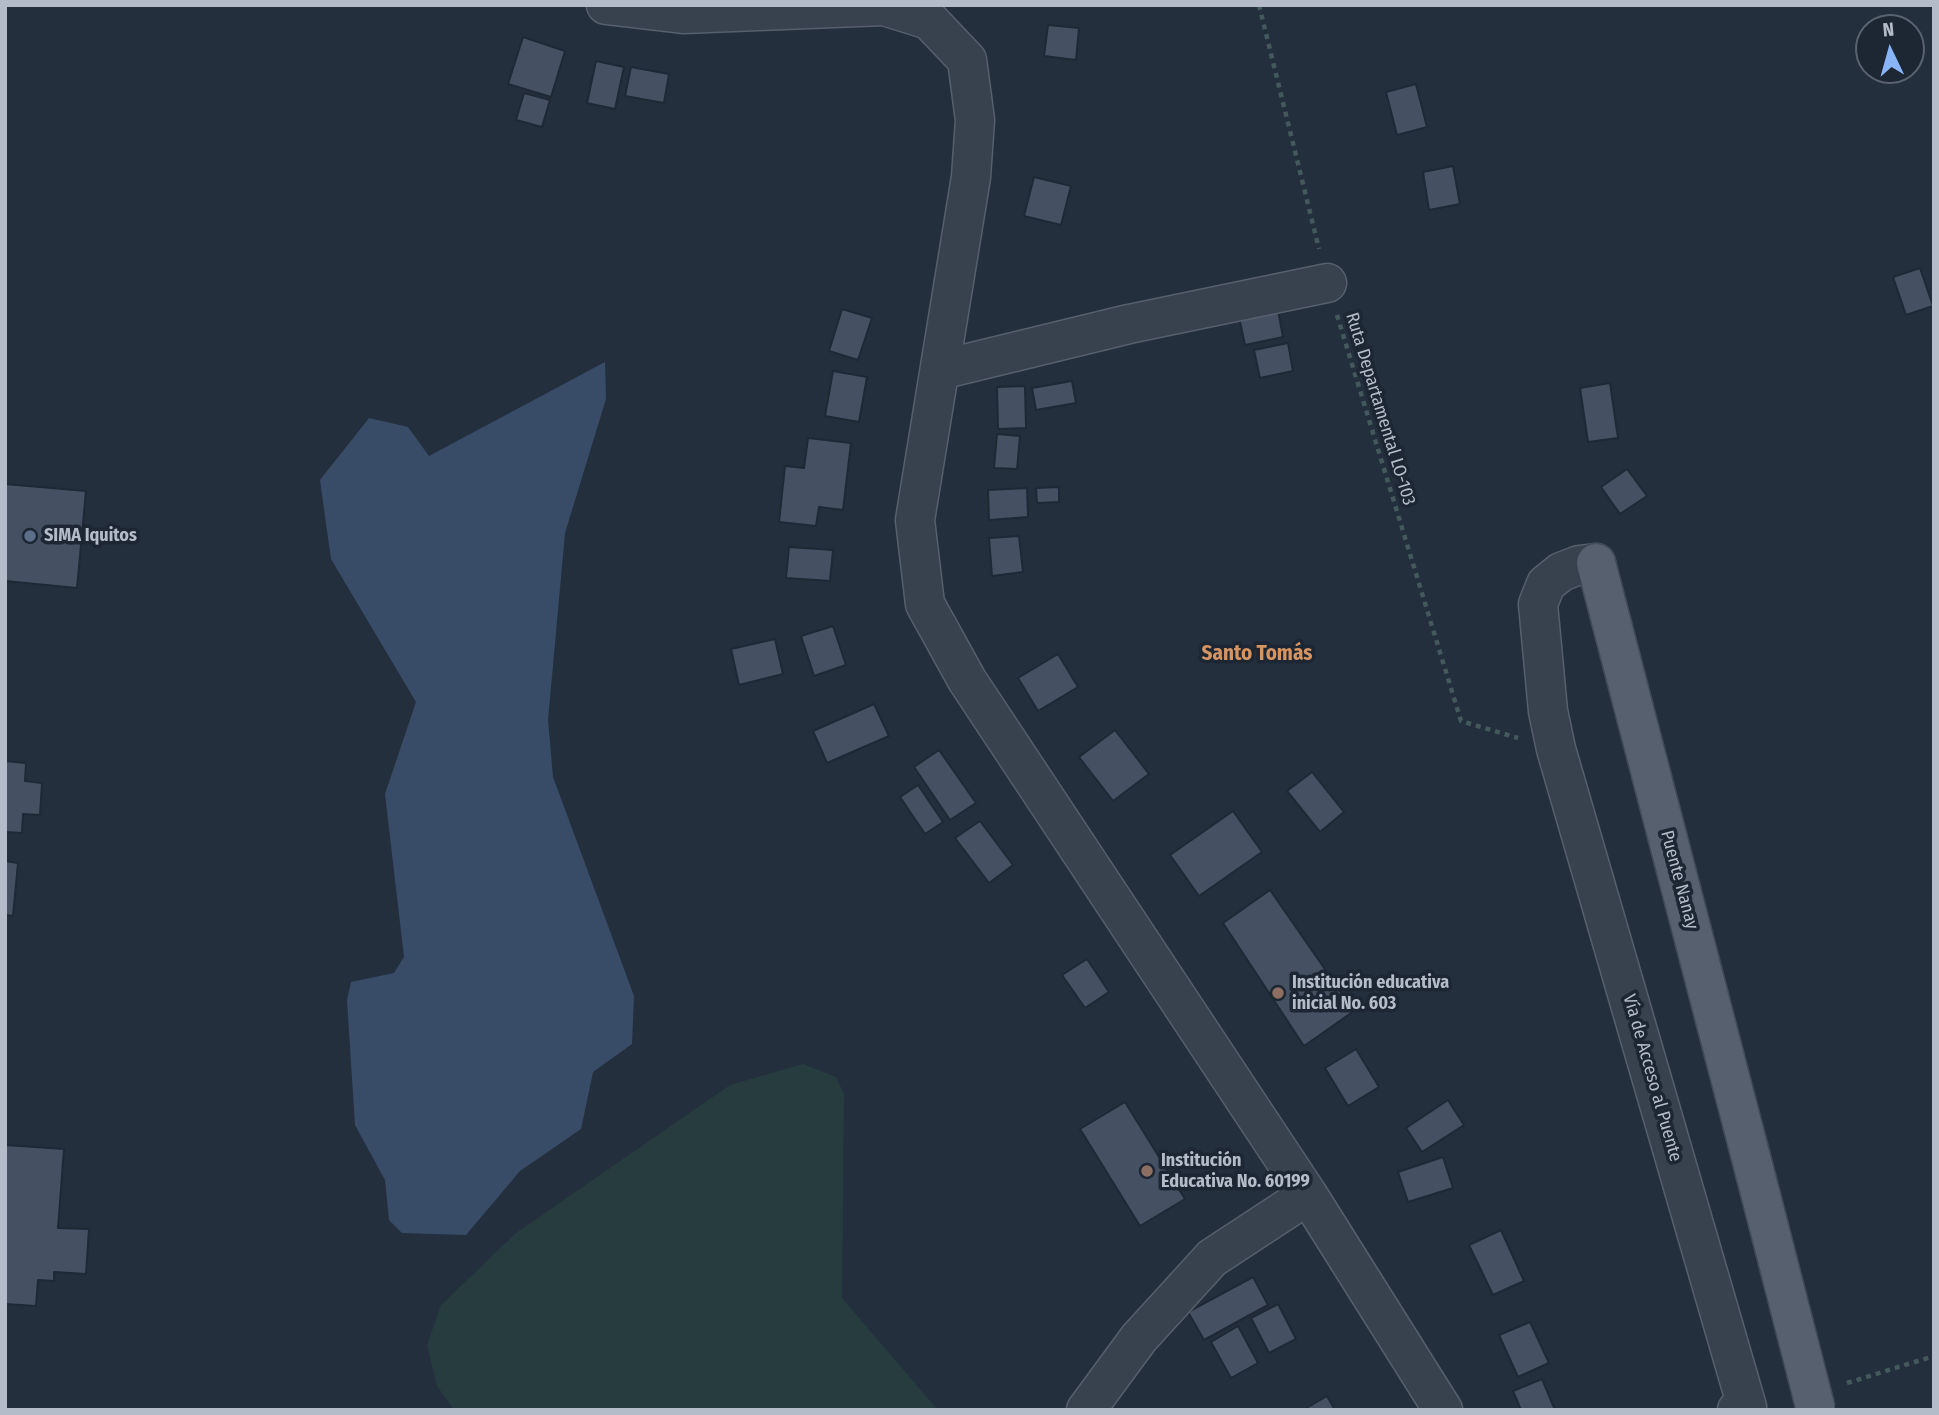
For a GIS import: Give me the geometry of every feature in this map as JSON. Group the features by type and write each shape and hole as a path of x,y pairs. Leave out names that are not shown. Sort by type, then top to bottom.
{"main road":[{"name":"Puente Nanay","path":"1596,563 1761,1196 1829,1397"}],"street":[{"path":"606,5 683,14 884,6 929,20 967,60 975,120 971,177 915,520 925,604 967,680 1308,1195 1443,1410"},
{"path":"940,370 1129,324 1327,283"},
{"name":"Vía de Acceso al Puente","path":"1596,563 1579,565 1561,572 1546,584 1538,604 1548,711 1556,749 1742,1408"},
{"path":"1086,1410 1139,1338 1212,1258 1308,1195"}],"path":[{"name":"Ruta Departamental LO-103","path":"1259,5 1327,283 1461,721 1556,749"},
{"path":"1829,1397 1934,1356"}],"green space":[{"path":"803,1064 836,1077 844,1094 842,1298 938,1410 454,1410 437,1386 427,1345 441,1305 516,1233 730,1085"}],"water":[{"path":"605,362 606,399 565,533 548,720 553,777 634,996 632,1044 593,1072 581,1129 520,1171 466,1235 402,1233 389,1220 385,1180 355,1125 347,1000 351,982 394,973 404,957 385,794 416,702 331,559 320,480 369,418 408,427 429,456"}],"building":[{"path":"1048,25 1079,28 1076,60 1044,56"},
{"path":"523,37 565,51 551,97 508,84"},
{"path":"596,61 624,67 615,109 587,103"},
{"path":"631,67 669,74 664,103 625,96"},
{"path":"1416,84 1427,127 1397,135 1386,92"},
{"path":"524,93 550,100 542,127 516,120"},
{"path":"1453,166 1460,204 1429,210 1423,172"},
{"path":"1034,177 1071,186 1061,225 1024,216"},
{"path":"1920,268 1933,306 1906,315 1893,277"},
{"path":"842,309 872,318 858,360 829,351"},
{"path":"1278,310 1283,337 1245,345 1239,317"},
{"path":"1288,343 1293,371 1260,378 1254,350"},
{"path":"833,371 867,377 859,422 825,416"},
{"path":"1072,381 1076,403 1036,410 1032,388"},
{"path":"1610,383 1618,438 1588,442 1580,388"},
{"path":"1025,386 1026,428 998,429 997,387"},
{"path":"997,434 1020,436 1017,469 994,468"},
{"path":"808,438 851,443 843,510 819,507 816,526 779,522 785,466 804,468"},
{"path":"1627,469 1647,496 1620,514 1601,487"},
{"path":"5,484 86,491 77,588 5,581"},
{"path":"1059,487 1059,502 1037,503 1036,488"},
{"path":"1027,488 1028,517 989,520 988,490"},
{"path":"1019,536 1023,572 992,576 989,538"},
{"path":"789,547 833,550 830,581 786,578"},
{"path":"833,626 846,665 814,676 801,636"},
{"path":"775,639 783,674 739,685 731,649"},
{"path":"1058,654 1078,687 1038,711 1018,678"},
{"path":"874,704 889,736 827,763 813,731"},
{"path":"1115,730 1149,774 1113,801 1079,757"},
{"path":"939,750 976,803 950,820 914,767"},
{"path":"5,761 26,763 25,781 42,783 40,815 23,814 22,833 5,832"},
{"path":"1312,772 1344,812 1320,832 1287,791"},
{"path":"918,785 943,822 925,834 900,797"},
{"path":"1233,811 1262,852 1199,896 1170,855"},
{"path":"980,821 1013,865 989,883 955,838"},
{"path":"5,861 18,863 13,916 5,915"},
{"path":"1270,890 1354,1011 1304,1046 1223,923"},
{"path":"1087,959 1109,992 1085,1008 1062,975"},
{"path":"1356,1049 1379,1087 1348,1106 1325,1068"},
{"path":"1448,1100 1464,1125 1422,1152 1406,1128"},
{"path":"1125,1102 1185,1199 1140,1226 1080,1129"},
{"path":"5,1145 64,1149 58,1228 89,1229 86,1274 54,1272 54,1281 38,1280 36,1306 5,1304"},
{"path":"1443,1157 1453,1188 1408,1202 1398,1172"},
{"path":"1501,1230 1524,1281 1493,1295 1469,1245"},
{"path":"1253,1277 1268,1305 1204,1340 1188,1312"},
{"path":"1278,1304 1296,1339 1269,1353 1251,1318"},
{"path":"1530,1322 1549,1363 1518,1377 1499,1335"},
{"path":"1238,1326 1258,1363 1231,1378 1211,1342"},
{"path":"1542,1379 1555,1410 1521,1410 1513,1391"},
{"path":"1327,1396 1335,1410 1303,1410"}],"place":[{"name":"SIMA Iquitos","path":"30,536"},
{"name":"Institución educativa inicial No. 603","path":"1278,993"},
{"name":"Institución Educativa No. 60199","path":"1147,1171"}],"district":[{"name":"Santo Tomás","path":"1257,654"}]}
